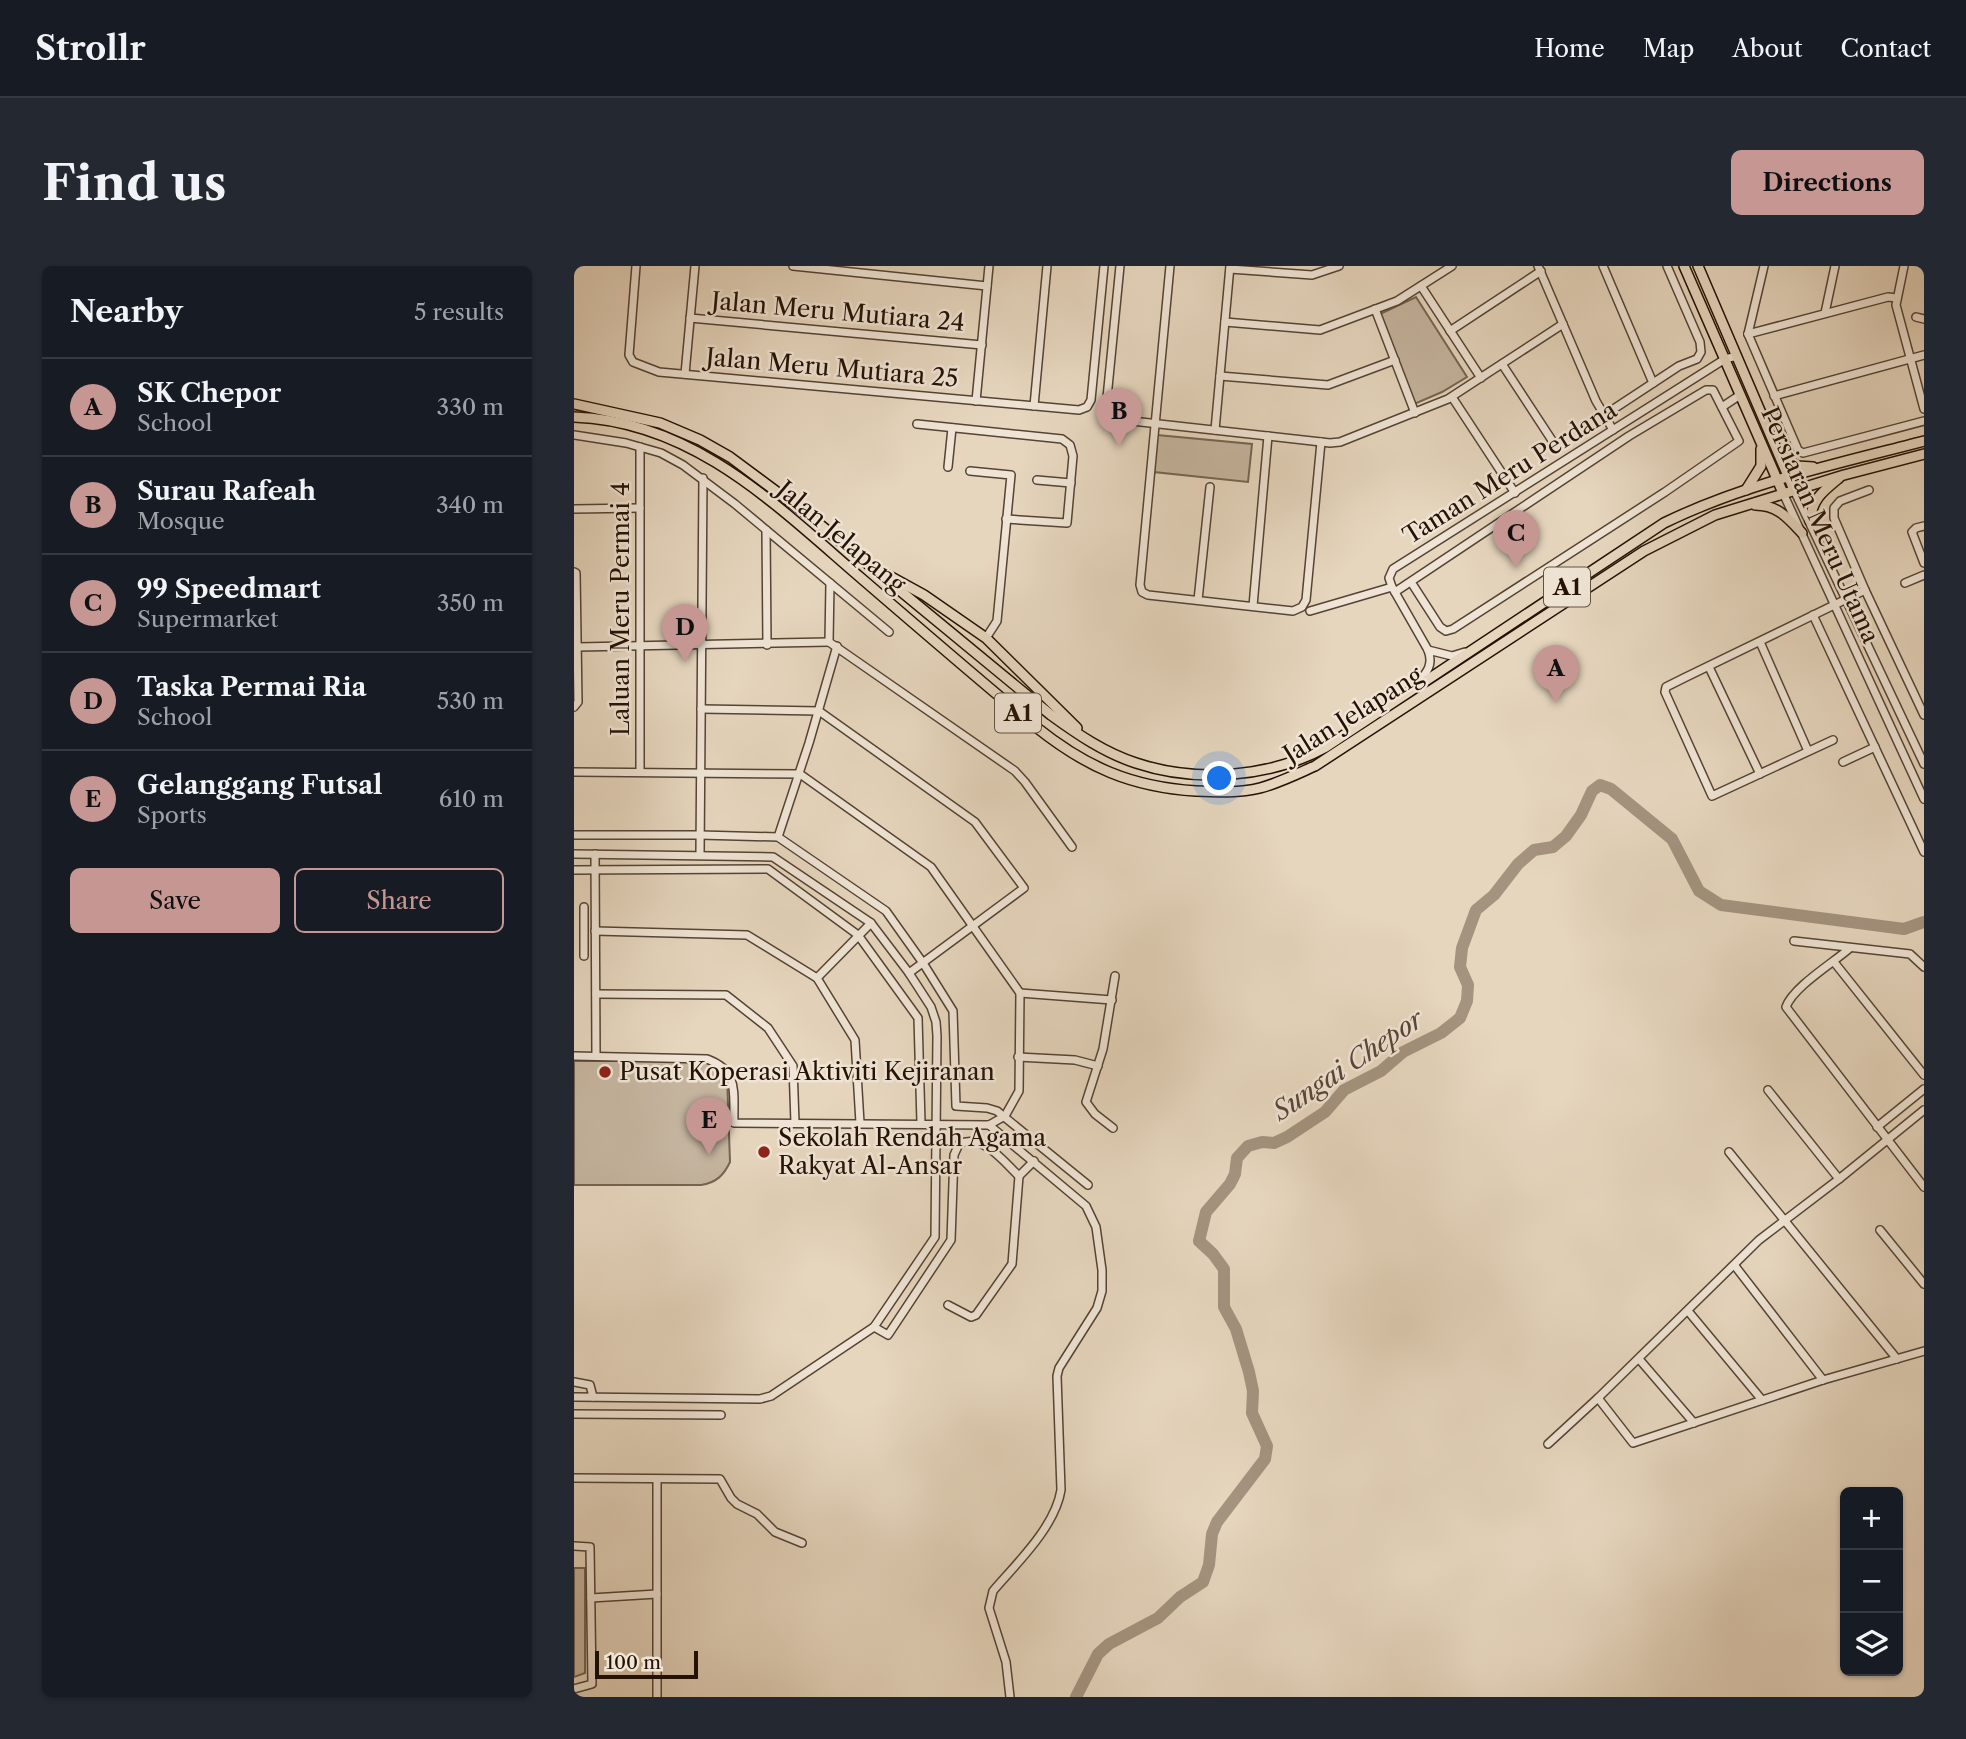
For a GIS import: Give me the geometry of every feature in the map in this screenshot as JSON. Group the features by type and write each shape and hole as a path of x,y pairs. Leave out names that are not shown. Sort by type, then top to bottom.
{"main road":[{"name":"Persiaran Meru Utama","path":"1684,266 1760,442 1782,478 1794,490"},
{"name":"Persiaran Meru Utama","path":"1698,266 1775,446 1783,494"},
{"name":"Jalan Jelapang","path":"574,404 644,418 677,429 730,457 780,492 1051,715 1099,747 1135,763 1183,772 1222,774 1266,769 1308,757 1664,523 1704,504 1782,478 1924,441"},
{"name":"Jalan Jelapang","path":"574,417 594,418 649,429 672,438 724,466 772,502 1066,751 1100,769 1132,781 1180,790 1234,791 1259,788 1315,766 1644,551 1714,515 1844,475 1924,454"},
{"path":"1745,491 1760,466 1760,442"},
{"path":"1775,446 1781,456 1797,466 1821,468"},
{"path":"1810,521 1811,508 1819,494 1844,475"},
{"path":"1744,505 1773,507 1783,513 1802,533"},
{"path":"864,561 923,595 986,638 1058,711 1099,747"}],"street":[{"name":"Jalan Meru Mutiara 25","path":"636,266 630,359 638,365 659,372 1079,411 1087,407 1091,400 1104,266"},
{"path":"685,374 695,266"},
{"path":"793,266 987,286"},
{"path":"900,277 901,266"},
{"path":"976,401 989,266"},
{"path":"1034,406 1047,266"},
{"path":"1120,266 1106,408 1108,415 1114,419 1340,442 1452,397 1563,324"},
{"path":"1170,266 1140,585 1142,592 1148,595 1293,611 1301,607 1306,600 1321,442"},
{"path":"1215,430 1230,268 1307,276 1339,266"},
{"path":"1225,322 1320,330 1397,301 1452,266"},
{"path":"1603,266 1653,383"},
{"path":"1603,416 1679,366 1697,359 1701,352 1700,342 1667,266"},
{"path":"1764,266 1748,334 1798,450 1803,453 1924,421"},
{"path":"1825,313 1835,266"},
{"path":"1903,266 1896,305 1924,409"},
{"path":"1450,331 1539,269 1603,416 1613,430"},
{"path":"1421,286 1481,378"},
{"path":"1748,334 1888,297 1897,298"},
{"path":"1375,309 1415,413"},
{"name":"Jalan Meru Mutiara 24","path":"690,318 982,345"},
{"path":"1774,396 1924,355"},
{"name":"Taman Meru Perdana","path":"1393,590 1389,578 1392,569 1725,359 1738,356"},
{"path":"1220,376 1328,386 1395,360"},
{"path":"1502,364 1557,448"},
{"path":"1310,611 1393,590 1411,582 1629,436 1706,390 1713,390 1739,441 1507,595 1446,631 1411,582"},
{"path":"1722,407 1740,395"},
{"path":"1452,397 1515,493"},
{"path":"917,424 1067,441 1072,450 1067,523 1006,519"},
{"path":"948,467 953,428"},
{"path":"574,435 615,440 672,458 703,478 889,632"},
{"path":"1253,606 1268,436"},
{"name":"Laluan Meru Permai 4","path":"640,447 640,772"},
{"path":"971,471 1011,475 997,621 986,638"},
{"path":"1547,471 1556,486"},
{"path":"700,854 703,478"},
{"path":"1037,480 1071,483"},
{"path":"1198,600 1210,487"},
{"name":"Persiaran Meru Utama","path":"1794,490 1924,764"},
{"path":"1869,490 1840,501 1834,508 1834,518 1924,715"},
{"name":"Persiaran Meru Utama","path":"1783,494 1922,789 1924,799"},
{"path":"574,509 640,508"},
{"path":"1924,526 1912,532 1924,563"},
{"path":"766,530 767,645"},
{"path":"574,572 578,647 578,702 574,707"},
{"path":"1905,583 1924,575"},
{"path":"778,837 819,711 833,644 830,583"},
{"path":"1393,590 1432,660 1429,669 1411,691"},
{"path":"1833,740 1717,796 1712,796 1664,692 1666,687 1865,590"},
{"path":"1813,615 1924,852"},
{"path":"1760,642 1808,751"},
{"path":"578,647 833,644 1015,771 1072,847"},
{"path":"1428,650 1452,656 1470,650"},
{"path":"1709,667 1760,774"},
{"path":"701,709 819,711 975,822 1024,888 909,973"},
{"path":"1843,762 1875,747"},
{"path":"574,772 701,771 800,774 931,867 1020,993 1019,1091 1005,1116 989,1125 734,1123 732,1078 713,1061 574,1056"},
{"path":"574,835 778,837 886,911 923,963 953,1011 956,1106 992,1109 1005,1116 1088,1185"},
{"path":"574,854 773,857 871,923 909,973 931,1007 936,1022 936,1229 934,1237 873,1326 771,1396 760,1399 574,1397"},
{"path":"595,854 596,1056"},
{"path":"574,870 768,869 858,935 919,1018 921,1124"},
{"path":"574,906 595,907"},
{"path":"584,906 584,957"},
{"path":"817,978 871,923"},
{"path":"595,931 747,936 817,978 855,1040 860,1123"},
{"path":"1794,941 1910,954 1924,967"},
{"path":"1850,948 1789,1001 1786,1007 1924,1187"},
{"path":"574,956 596,957"},
{"path":"1834,962 1924,1075"},
{"path":"1113,1128 1095,1114 1086,1102 1098,1066 1115,976"},
{"path":"1020,993 1112,1000"},
{"path":"596,994 726,995 768,1028 793,1066 795,1123"},
{"path":"1018,1057 1075,1060 1098,1066"},
{"path":"1877,1127 1924,1089"},
{"path":"1768,1090 1839,1179"},
{"path":"1548,1444 1639,1359 1759,1240 1924,1110"},
{"path":"989,1125 1034,1161 1091,1213 1096,1227 1102,1270 1102,1291 1097,1308 1059,1368 1057,1376 1061,1490 1059,1502 1051,1520 993,1591 990,1599 989,1608 1006,1662 1010,1697"},
{"path":"873,1326 888,1335 951,1240 954,1155 959,1144 973,1141 982,1144 1019,1176"},
{"path":"1728,1153 1898,1359"},
{"path":"948,1305 971,1317 976,1315 1012,1264 1019,1176 1034,1161"},
{"path":"1880,1230 1924,1284"},
{"path":"1735,1266 1823,1380"},
{"path":"1688,1311 1762,1400"},
{"path":"1598,1398 1633,1443 1823,1380 1924,1351"},
{"path":"1639,1359 1694,1423"},
{"path":"574,1382 590,1385 593,1397"},
{"path":"574,1414 722,1415"},
{"path":"574,1478 720,1479 737,1504 757,1514 775,1531 802,1542"},
{"path":"657,1479 657,1697"},
{"path":"574,1546 590,1548 592,1684 574,1689"},
{"path":"591,1598 657,1594"}],"shaded area":[{"path":"1416,297 1467,377 1412,405 1380,314"},
{"path":"1157,435 1252,444 1248,482 1154,472"},
{"path":"574,1061 702,1061 712,1064 727,1076 730,1162 725,1171 719,1178 701,1185 574,1185"},
{"path":"574,1568 585,1568 585,1673 574,1677"}],"waterway":[{"name":"Sungai Chepor","path":"1076,1697 1098,1654 1109,1644 1158,1618 1180,1597 1203,1582 1209,1565 1212,1534 1217,1522 1265,1459 1267,1446 1252,1413 1253,1391 1249,1372 1236,1329 1224,1307 1224,1269 1199,1241 1206,1212 1230,1184 1235,1174 1237,1158 1248,1146 1262,1142 1274,1143 1287,1137 1325,1112 1344,1090 1381,1071 1403,1052 1441,1033 1460,1018 1467,1001 1468,985 1460,967 1462,948 1476,910 1494,895 1518,864 1534,850 1553,847 1566,836 1581,815 1592,791 1600,785 1611,789 1672,839 1699,891 1721,905 1904,929 1924,922"}],"place":[{"name":"Surau Rafeah","path":"1119,446"},
{"name":"99 Speedmart","path":"1516,568"},
{"name":"Taska Permai Ria","path":"685,662"},
{"name":"SK Chepor","path":"1556,703"},
{"name":"Pusat Koperasi Aktiviti Kejiranan","path":"605,1072"},
{"name":"Sekolah Rendah Agama Rakyat Al-Ansar","path":"764,1152"},
{"name":"Gelanggang Futsal","path":"709,1155"}]}
